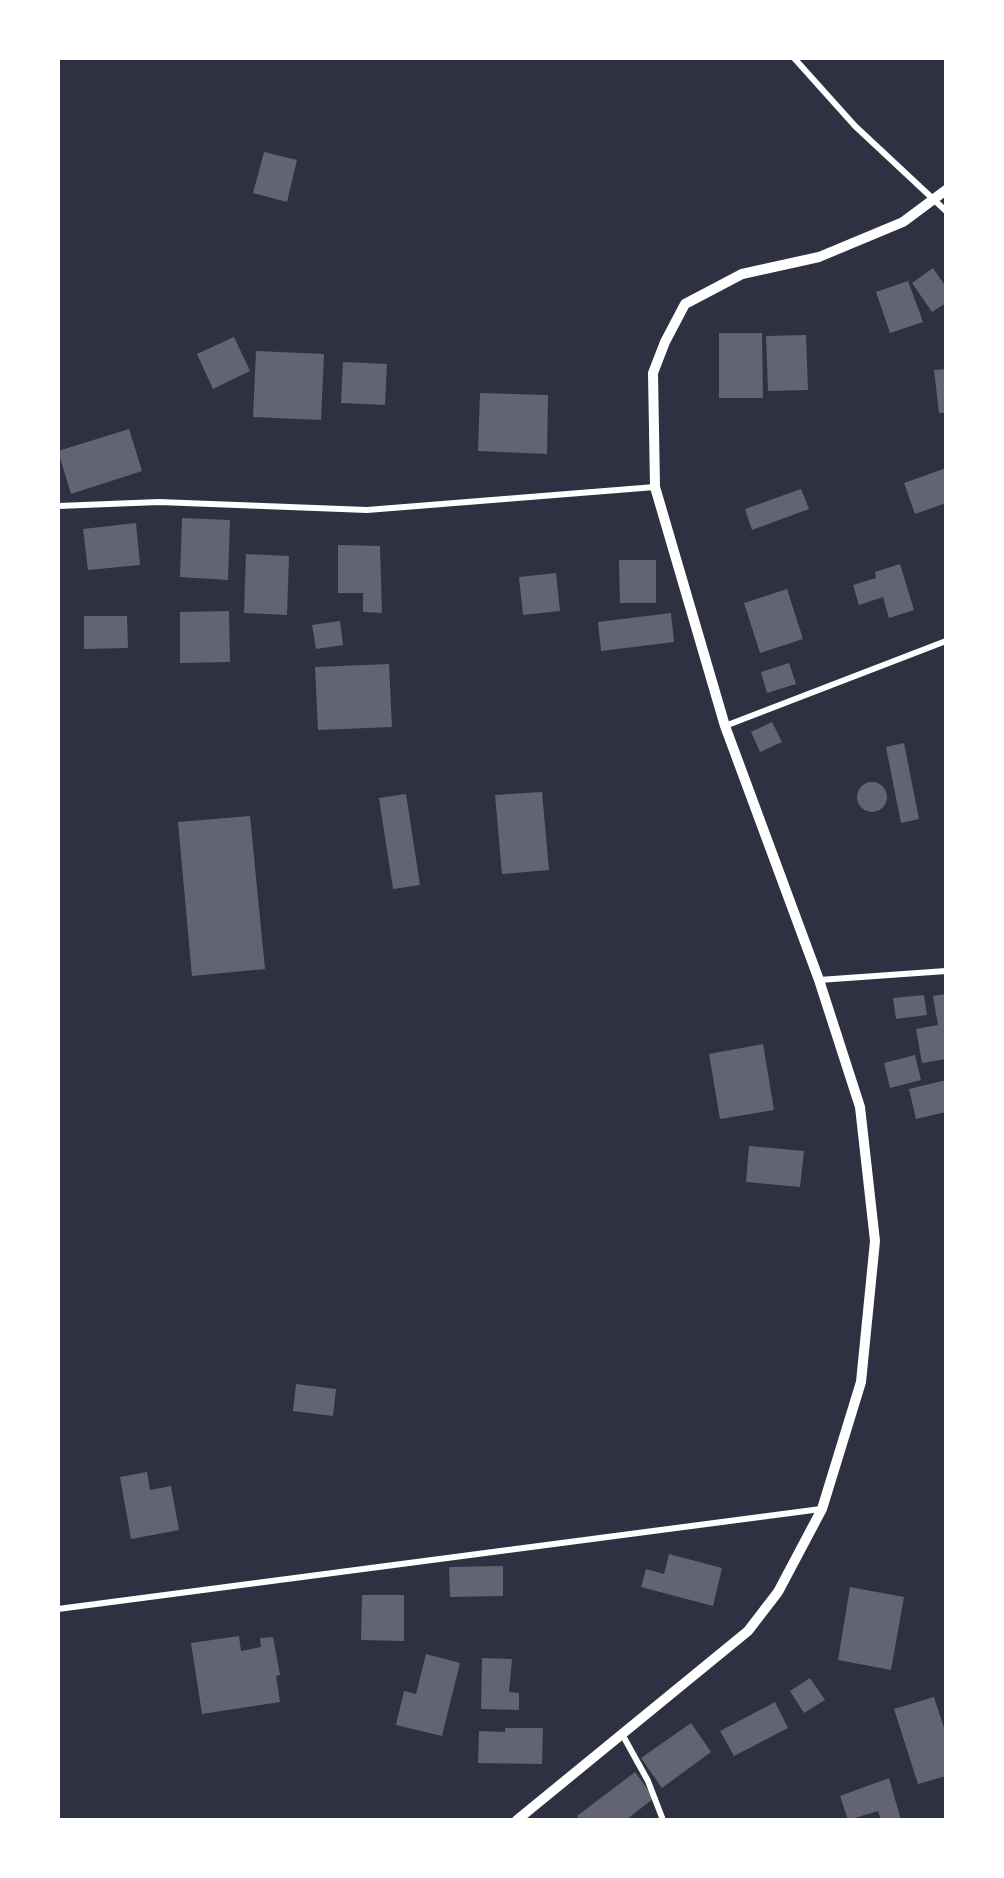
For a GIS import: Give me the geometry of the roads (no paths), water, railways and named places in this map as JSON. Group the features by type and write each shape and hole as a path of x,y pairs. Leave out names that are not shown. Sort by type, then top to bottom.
{"street":[{"path":"795,58 855,126 934,198 945,211"},
{"path":"517,1820 748,1631 778,1592 822,1509 861,1382 875,1241 860,1107 819,980 725,726 655,487 653,373 665,342 685,304 742,274 819,257 903,222 945,190"},
{"path":"58,506 159,502 367,510 655,487"},
{"path":"725,726 945,641"},
{"path":"819,980 945,971"},
{"path":"58,1609 822,1509"},
{"path":"622,1734 648,1781 663,1820"}]}
